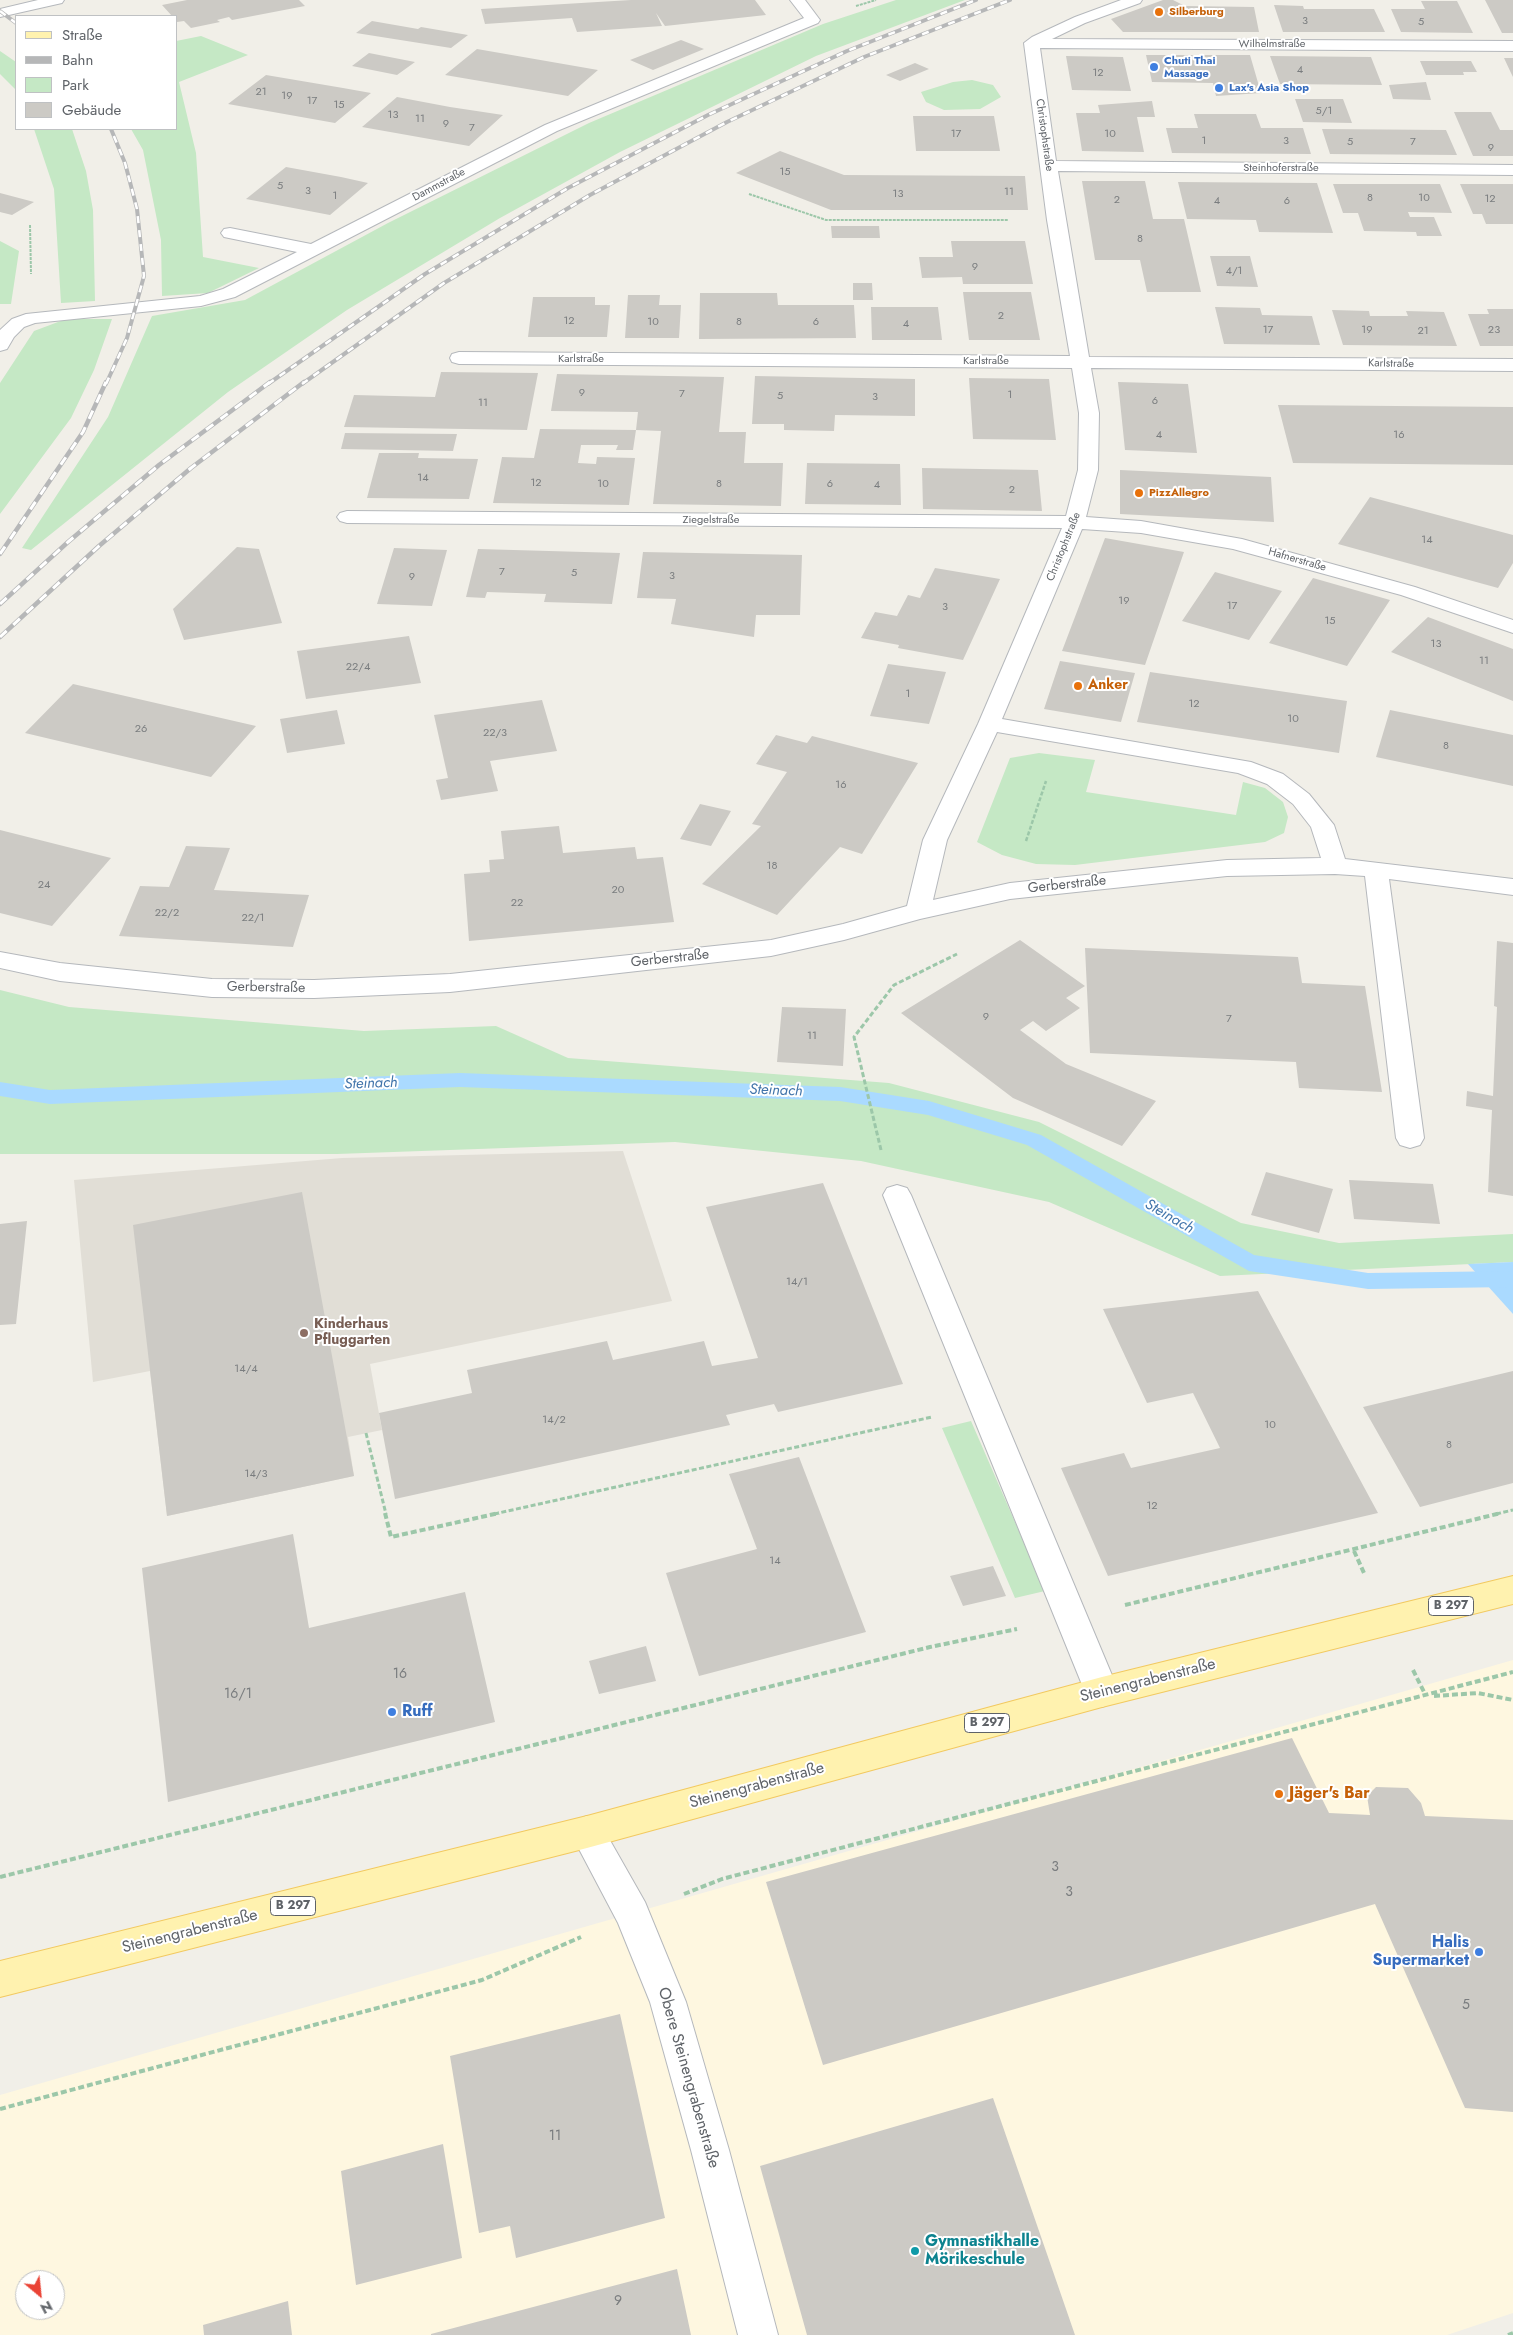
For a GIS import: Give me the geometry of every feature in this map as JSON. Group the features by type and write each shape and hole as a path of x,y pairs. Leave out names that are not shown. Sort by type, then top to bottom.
{"main road":[{"name":"Steinengrabenstraße","path":"0,1979 587,1832 1102,1692 1513,1590"}],"street":[{"path":"0,13 57,0"},
{"name":"Dammstraße","path":"0,345 6,334 18,323 32,318 201,301 229,293 551,128 813,20 797,0"},
{"path":"1032,42 1080,20 1135,0"},
{"name":"Wilhelmstraße","path":"1032,42 1513,46"},
{"name":"Christophstraße","path":"918,911 935,840 989,724 1075,522 1088,470 1089,413 1082,361 1056,220 1032,42"},
{"name":"Steinhoferstraße","path":"1048,166 1513,170"},
{"path":"230,233 315,250"},
{"name":"Karlstraße","path":"459,358 1513,365"},
{"name":"Ziegelstraße","path":"348,517 1075,522"},
{"name":"Hafnerstraße","path":"1075,522 1141,527 1235,543 1408,591 1513,627"},
{"path":"989,724 1243,767 1275,779 1300,798 1322,825 1335,866"},
{"name":"Gerberstraße","path":"0,960 60,972 212,988 314,989 450,983 771,948 844,932 918,911 1010,891 1227,868 1335,866 1376,869 1513,887"},
{"path":"1376,869 1410,1138"},
{"path":"897,1195 1102,1692"},
{"name":"Obere Steinengrabenstraße","path":"587,1832 632,1914 668,2002 710,2150 758,2335"}],"path":[{"path":"749,194 826,220 1056,220"},
{"path":"854,1037 881,1153"},
{"path":"366,1433 391,1537 984,1406"},
{"path":"0,1877 930,1647 1071,1618 1513,1510"},
{"path":"0,2109 482,1980 632,1914 722,1879 1513,1672"},
{"path":"1426,1696 1478,1693 1513,1700"},
{"path":"1508,2335 1513,2333"}],"shaded area":[{"name":"Kinderhaus Pfluggarten","path":"623,1151 672,1301 370,1364 382,1430 348,1437 354,1476 167,1516 150,1371 93,1382 74,1180 342,1158"},
{"path":"1513,1660 1513,2313 1447,2335 0,2335 0,2095"}],"green space":[{"path":"896,0 965,0 816,56 620,152 500,218 347,310 228,392 31,550 22,548 108,417 152,316 245,300 388,223 589,123 823,24"},
{"path":"201,36 248,55 179,82 196,153 203,257 259,268 208,293 162,296 161,240 143,150 132,130 178,130 178,41"},
{"path":"0,51 15,61 15,89 0,74"},
{"path":"972,80 993,85 1001,97 980,109 944,110 926,102 921,92 953,82"},
{"path":"34,130 72,130 86,171 93,210 95,301 61,303 54,189"},
{"path":"0,241 19,251 11,304 0,304"},
{"path":"66,319 112,319 94,370 71,418 0,514 0,383 34,331"},
{"path":"1039,753 1095,760 1086,792 1236,815 1243,782 1265,788 1283,802 1288,817 1284,833 1265,842 1075,865 1036,864 1002,855 977,842 1010,758"},
{"path":"0,990 69,1007 364,1031 496,1026 568,1058 889,1083 1039,1122 1241,1223 1339,1243 1513,1234 1513,1262 1220,1276 1049,1202 861,1161 675,1142 337,1154 0,1154"},
{"path":"971,1421 1045,1591 1015,1598 942,1428"}],"water":[{"path":"1513,1262 1513,1314 1468,1264"}],"building":[{"path":"187,0 299,0 305,6 232,20 229,17 217,20 220,22 191,28 184,21 178,22 178,15 171,15 162,5"},
{"path":"631,0 755,0 766,15 665,26 656,13 662,26 577,32 572,18 485,24 481,9"},
{"path":"1163,0 1173,0 1185,6 1254,7 1259,32 1123,32 1111,19"},
{"path":"1485,0 1513,0 1513,33 1502,33"},
{"path":"1421,1 1457,1 1473,33 1401,32 1391,9 1425,9"},
{"path":"1274,5 1303,6 1304,9 1374,9 1385,32 1283,32"},
{"path":"372,21 468,35 451,48 356,33"},
{"path":"681,40 704,49 653,70 630,60"},
{"path":"477,49 598,70 568,96 445,75"},
{"path":"369,53 415,62 397,75 352,66"},
{"path":"1146,55 1250,55 1261,93 1216,96 1213,83 1152,82"},
{"path":"1066,56 1123,57 1131,91 1072,90"},
{"path":"1270,56 1371,57 1382,85 1280,84"},
{"path":"1504,58 1513,58 1513,77 1511,73"},
{"path":"1420,61 1471,61 1477,72 1463,72 1464,75 1426,75"},
{"path":"915,63 929,69 900,81 886,75"},
{"path":"266,75 371,93 335,123 228,104"},
{"path":"1426,82 1431,100 1393,99 1389,85"},
{"path":"397,97 503,115 469,146 362,127"},
{"path":"1295,99 1343,99 1352,123 1303,122"},
{"path":"1152,101 1155,117 1137,117 1144,152 1082,151 1076,113 1100,113 1098,105"},
{"path":"1454,112 1491,112 1500,130 1513,130 1513,156 1473,156"},
{"path":"1194,114 1256,114 1261,128 1303,128 1311,154 1172,153 1166,128 1198,128"},
{"path":"913,116 994,116 1000,151 916,151"},
{"path":"1322,129 1446,130 1457,155 1330,154"},
{"path":"780,151 844,175 1025,176 1028,210 831,210 736,173"},
{"path":"286,167 368,183 330,215 246,199"},
{"path":"1082,181 1145,181 1153,219 1184,219 1201,292 1147,292 1140,260 1095,260"},
{"path":"1178,182 1317,183 1333,233 1259,232 1256,220 1187,219"},
{"path":"1333,184 1440,184 1452,213 1408,212 1410,217 1434,217 1442,236 1417,236 1416,232 1364,231 1358,213 1343,213"},
{"path":"1460,184 1513,184 1513,224 1486,224 1482,214 1473,214"},
{"path":"0,193 34,202 12,215 0,212"},
{"path":"831,226 879,226 880,238 832,238"},
{"path":"951,241 1025,241 1033,284 963,284 962,277 922,278 919,257 953,257"},
{"path":"1210,256 1250,256 1258,287 1217,286"},
{"path":"853,283 872,283 873,300 853,300"},
{"path":"963,292 1031,292 1040,340 969,340"},
{"path":"700,293 777,293 778,305 854,305 856,338 699,339"},
{"path":"628,295 660,295 659,305 681,305 679,338 625,338"},
{"path":"533,297 595,297 595,305 610,305 607,337 528,337"},
{"path":"871,307 938,307 942,340 872,340"},
{"path":"1215,307 1260,308 1262,315 1312,316 1320,345 1224,344"},
{"path":"1487,309 1513,309 1513,346 1480,346 1468,314 1489,314"},
{"path":"1332,310 1369,311 1370,316 1408,316 1406,311 1444,312 1457,346 1343,345"},
{"path":"441,372 538,373 527,430 344,427 354,395 435,397"},
{"path":"557,374 724,377 719,432 746,432 744,463 783,463 781,506 653,504 661,431 636,430 638,412 551,411"},
{"path":"755,376 915,379 915,416 835,415 834,431 784,430 784,424 752,424"},
{"path":"969,378 1049,379 1056,440 973,439"},
{"path":"1118,382 1188,384 1197,453 1125,450"},
{"path":"1278,405 1513,407 1513,465 1293,463"},
{"path":"540,429 636,430 633,450 616,450 618,445 581,445 578,463 596,464 597,457 635,458 629,505 493,503 502,457 534,458"},
{"path":"345,433 457,434 453,451 341,449"},
{"path":"379,453 419,453 418,458 478,459 469,499 367,498"},
{"path":"807,463 900,464 901,505 805,504"},
{"path":"922,468 1038,470 1042,511 923,509"},
{"path":"1120,470 1271,477 1274,522 1120,514"},
{"path":"1370,497 1513,535 1513,563 1498,588 1338,544"},
{"path":"1105,538 1184,552 1145,665 1062,651"},
{"path":"237,547 259,549 282,623 184,640 173,609"},
{"path":"394,548 447,550 432,606 377,604"},
{"path":"478,549 620,553 612,604 544,602 546,594 487,592 485,598 466,597"},
{"path":"643,552 802,555 800,615 756,615 754,637 671,624 676,599 637,598"},
{"path":"935,568 1000,579 963,660 898,648 899,645 861,638 875,612 897,616 908,595 920,598"},
{"path":"1215,572 1282,591 1249,640 1182,621"},
{"path":"1313,578 1390,600 1347,666 1269,643"},
{"path":"1428,617 1513,649 1513,701 1391,652"},
{"path":"409,636 421,683 306,699 297,651"},
{"path":"1060,661 1135,673 1121,722 1044,709"},
{"path":"888,664 946,672 929,724 870,716"},
{"path":"1150,672 1347,701 1339,753 1137,722"},
{"path":"73,684 256,726 211,777 25,733"},
{"path":"542,700 557,751 490,761 498,791 441,800 436,780 448,778 434,715"},
{"path":"337,710 345,744 287,753 280,719"},
{"path":"1390,710 1513,735 1513,786 1376,757"},
{"path":"776,735 807,743 812,736 918,763 862,854 840,847 777,915 702,884 761,826 752,824 787,772 756,764"},
{"path":"700,804 731,811 711,846 680,839"},
{"path":"559,826 563,853 635,847 637,859 663,857 674,922 469,941 464,874 490,872 489,860 504,859 501,831"},
{"path":"0,830 111,858 52,926 0,913"},
{"path":"186,846 230,848 214,890 309,895 293,947 119,936 140,886 169,887"},
{"path":"1020,940 1085,986 1066,998 1080,1008 1046,1031 1033,1021 1020,1030 1066,1064 1156,1101 1122,1146 1013,1098 901,1013"},
{"path":"1497,941 1513,943 1513,1196 1488,1192 1492,1110 1466,1106 1467,1091 1493,1096 1497,1007 1494,1006"},
{"path":"1085,948 1298,957 1302,983 1365,986 1382,1092 1299,1088 1296,1062 1090,1053"},
{"path":"782,1007 846,1009 843,1066 777,1062"},
{"path":"1266,1172 1333,1189 1319,1233 1251,1215"},
{"path":"1349,1180 1433,1184 1440,1224 1354,1219"},
{"path":"823,1183 903,1384 778,1412 774,1404 726,1415 730,1425 395,1499 379,1413 472,1393 467,1370 607,1341 613,1360 704,1341 712,1366 758,1358 706,1207"},
{"path":"302,1192 354,1476 167,1516 133,1225"},
{"path":"27,1221 16,1324 0,1325 0,1224"},
{"path":"1258,1291 1378,1513 1108,1576 1061,1468 1124,1453 1131,1468 1220,1448 1193,1393 1147,1403 1103,1309"},
{"path":"1513,1371 1513,1483 1420,1507 1363,1407"},
{"path":"799,1457 866,1632 699,1676 666,1573 757,1549 729,1474"},
{"path":"293,1534 309,1628 465,1592 495,1722 168,1802 142,1568"},
{"path":"993,1566 1006,1596 963,1606 950,1576"},
{"path":"646,1646 656,1681 599,1694 589,1661"},
{"path":"1292,1738 1329,1813 1370,1815 1367,1796 1376,1787 1408,1788 1421,1803 1425,1816 1513,1820 1513,2112 1465,2108 1375,1904 823,2065 766,1882"},
{"path":"620,2014 665,2218 516,2258 510,2226 479,2233 450,2056"},
{"name":"Gymnastikhalle Mörikeschule","path":"993,2098 1075,2335 807,2335 760,2166"},
{"path":"443,2144 462,2258 356,2285 341,2171"},
{"path":"677,2269 691,2335 431,2335 431,2334"},
{"path":"288,2301 292,2335 204,2335 203,2325"}],"waterway":[{"name":"Steinach","path":"0,1089 50,1097 460,1080 840,1094 929,1108 1034,1140 1249,1263 1368,1281 1513,1279"}],"railway":[{"path":"268,384 425,274 568,188 708,115 847,51 976,0"},
{"path":"302,384 444,283 590,195 727,122 864,57 1010,0"},
{"path":"0,11 15,22"},
{"path":"106,384 127,338 144,276 137,209 125,163 111,130"},
{"path":"0,554 83,432 106,382"},
{"path":"0,604 68,542 159,465 270,382"},
{"path":"0,637 99,546 191,468 304,382"}],"place":[{"name":"Silberburg","path":"1159,12"},
{"name":"Chuti Thai Massage","path":"1154,67"},
{"name":"Lax's Asia Shop","path":"1219,88"},
{"name":"PizzAllegro","path":"1139,493"},
{"name":"Anker","path":"1078,686"},
{"name":"Kinderhaus Pfluggarten","path":"304,1333"},
{"name":"Ruff","path":"392,1712"},
{"name":"Jäger's Bar","path":"1279,1794"},
{"name":"Halis Supermarket","path":"1479,1952"},
{"name":"Gymnastikhalle Mörikeschule","path":"915,2251"}]}
